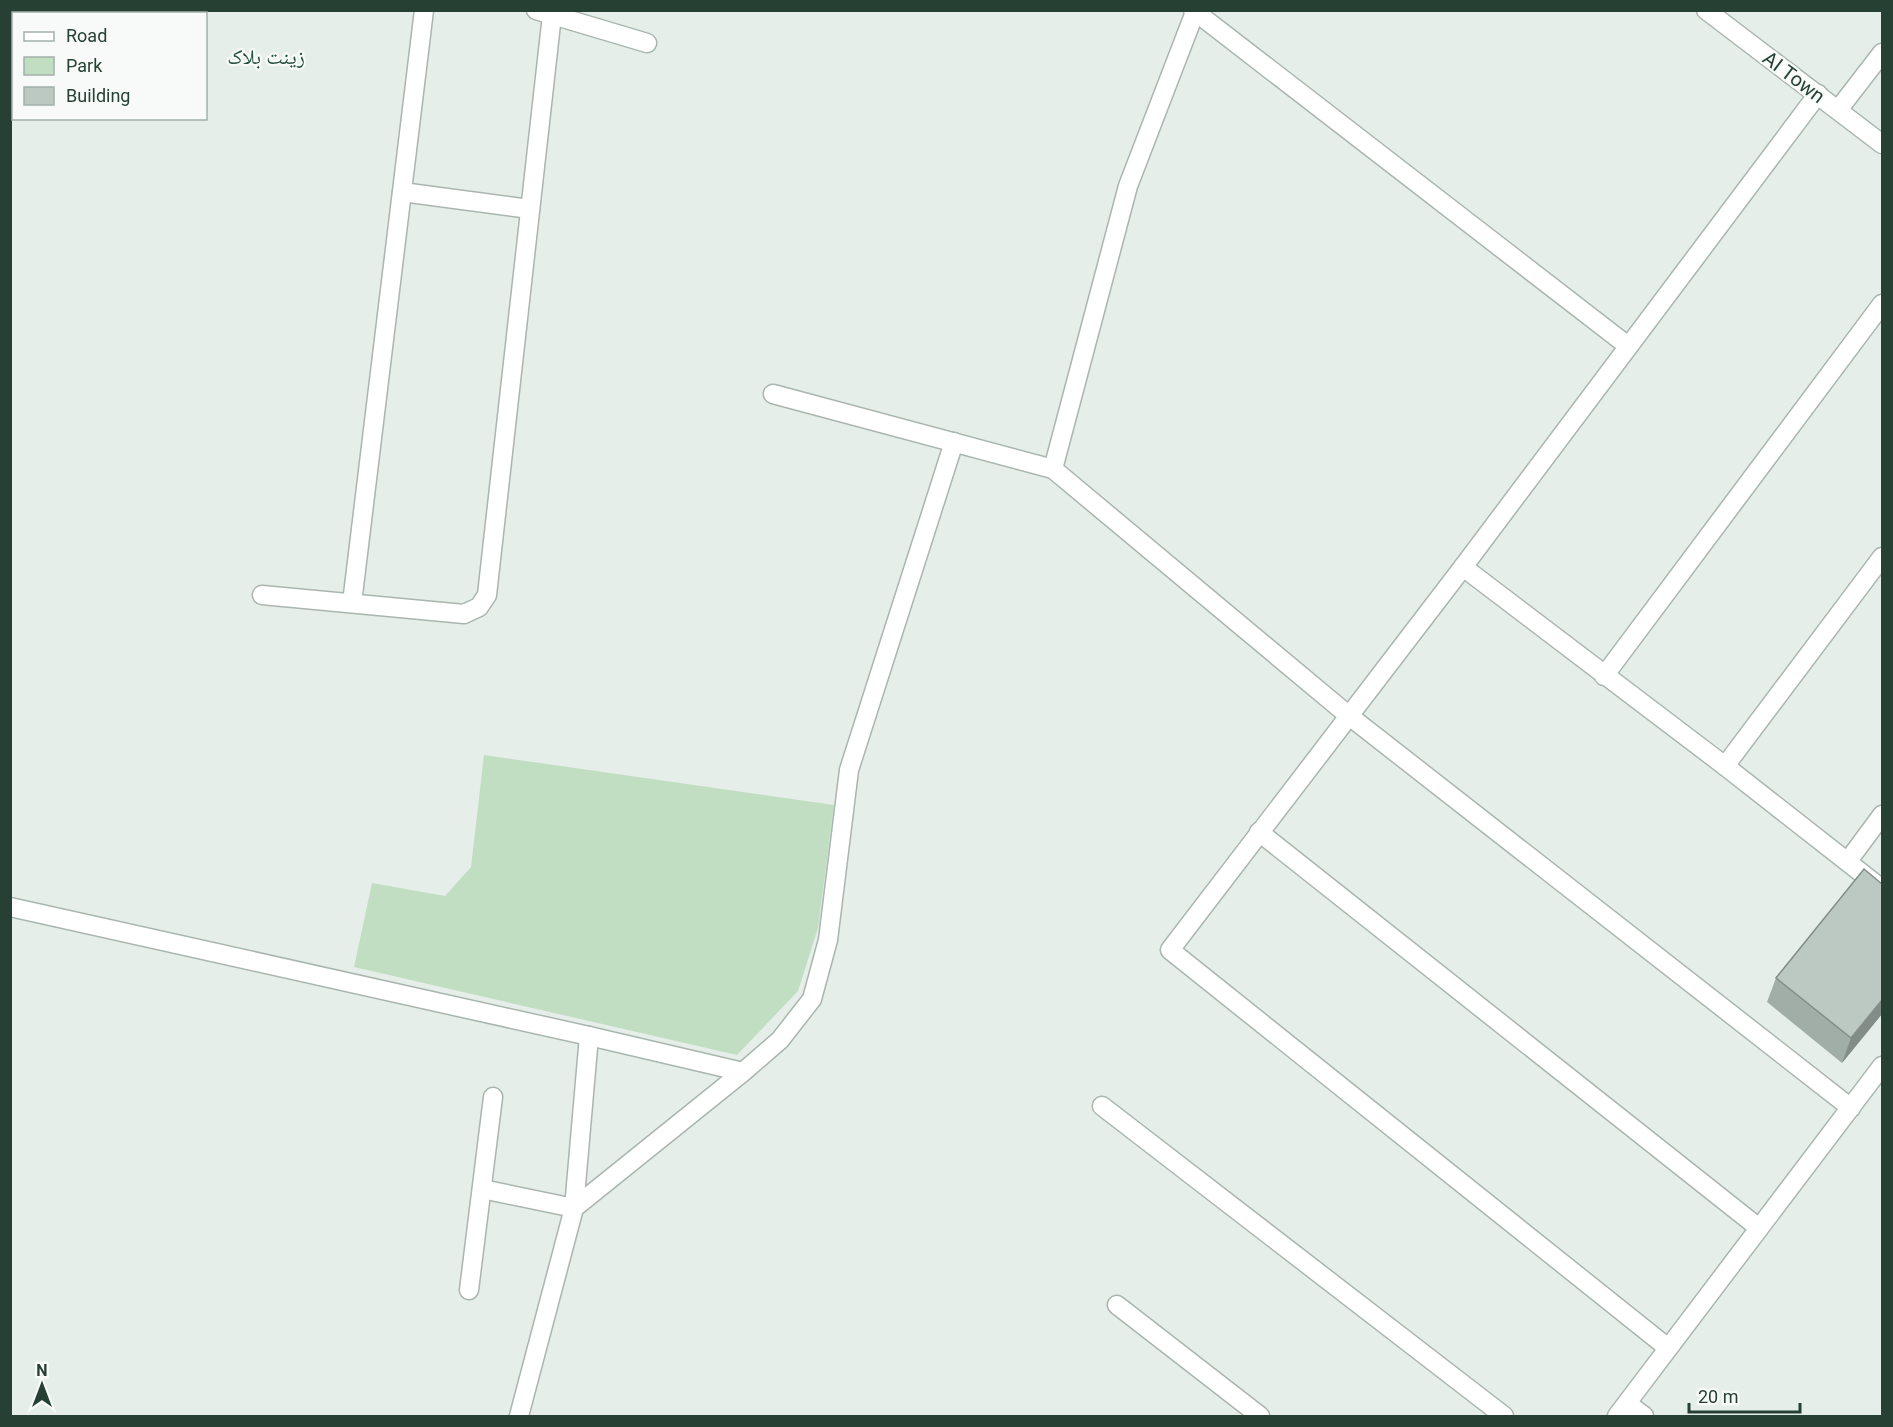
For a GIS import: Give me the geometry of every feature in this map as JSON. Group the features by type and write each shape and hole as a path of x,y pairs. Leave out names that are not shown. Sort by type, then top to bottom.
{"street":[{"path":"352,603 424,10"},
{"name":"AI Town","path":"1706,10 1726,16 1818,94 1882,144"},
{"path":"1053,469 1128,186 1194,11 1628,346"},
{"path":"262,595 464,614 479,608 487,595 531,209 544,13 647,44"},
{"path":"1838,110 1882,53"},
{"path":"1668,1348 1170,950 1818,94"},
{"path":"402,192 531,209"},
{"path":"1604,676 1882,304"},
{"path":"773,394 1053,469 1348,715 1851,1108"},
{"path":"574,1208 780,1040 812,999 828,940 849,770 954,442"},
{"path":"1725,766 1882,557"},
{"path":"1462,567 1725,766 1882,889"},
{"path":"1848,861 1882,815"},
{"path":"1259,832 1759,1228"},
{"path":"10,907 743,1072"},
{"path":"519,1416 574,1208 589,1036"},
{"path":"1644,1416 1623,1410 1882,1066"},
{"path":"469,1290 493,1097"},
{"path":"1102,1106 1504,1416"},
{"path":"482,1189 574,1208"},
{"path":"1117,1305 1260,1416"}],"green space":[{"path":"484,755 834,805 818,928 798,991 737,1055 354,967 372,883 445,896 471,867"}],"building":[{"path":"1864,869 1882,884 1882,1000 1851,1038 1776,978"}],"district":[{"name":"زینت بلاک","path":"266,57"}]}
